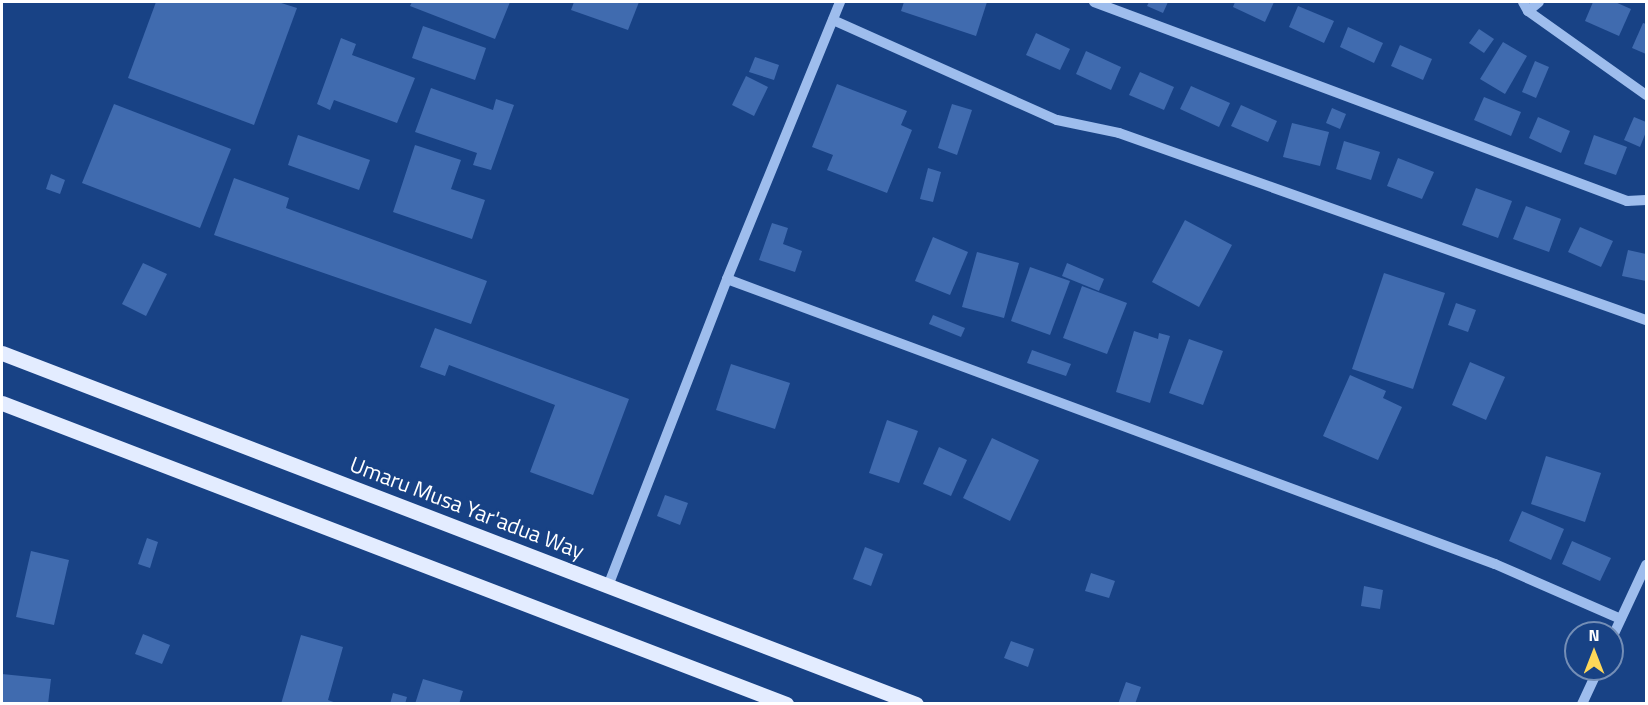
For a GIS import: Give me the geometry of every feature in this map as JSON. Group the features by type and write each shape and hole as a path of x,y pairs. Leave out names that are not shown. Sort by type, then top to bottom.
{"main road":[{"name":"Umaru Musa Yar'adua Way","path":"2,353 916,704"},
{"path":"2,403 786,704"}],"street":[{"path":"608,586 727,279 840,2"},
{"path":"1094,2 1627,201 1647,200"},
{"path":"1526,6 1539,2"},
{"path":"1526,6 1647,96"},
{"path":"833,20 1057,120 1119,133 1647,320"},
{"path":"727,279 1495,564 1621,619 1647,565"},
{"path":"1582,704 1593,681"}],"building":[{"path":"156,2 278,2 297,8 254,125 128,78"},
{"path":"412,2 510,2 495,39 410,6"},
{"path":"574,2 639,2 628,30 571,10"},
{"path":"904,2 987,2 976,36 901,11"},
{"path":"1149,2 1168,2 1163,13 1147,6"},
{"path":"1235,2 1274,2 1265,22 1233,7"},
{"path":"1593,2 1615,2 1631,9 1619,36 1585,21"},
{"path":"1298,6 1334,21 1324,43 1289,27"},
{"path":"1643,23 1646,24 1646,54 1632,48"},
{"path":"423,26 486,48 475,80 412,58"},
{"path":"1348,27 1383,43 1374,63 1340,47"},
{"path":"1479,29 1494,39 1484,53 1469,43"},
{"path":"1036,33 1070,49 1060,70 1026,55"},
{"path":"341,38 356,44 352,55 415,78 397,123 334,100 330,110 317,104"},
{"path":"1503,42 1527,56 1505,94 1480,79"},
{"path":"1400,45 1432,59 1423,80 1391,66"},
{"path":"1086,51 1121,67 1111,90 1076,74"},
{"path":"755,57 779,65 774,80 749,72"},
{"path":"1535,61 1549,67 1536,98 1522,92"},
{"path":"1140,72 1174,87 1164,110 1129,95"},
{"path":"746,76 768,87 754,116 732,105"},
{"path":"837,84 907,111 901,125 912,130 887,193 827,170 833,155 812,147"},
{"path":"1191,86 1230,103 1219,127 1180,109"},
{"path":"431,88 493,110 496,99 514,105 491,170 473,165 477,153 415,132"},
{"path":"1484,97 1521,112 1511,136 1474,120"},
{"path":"114,104 231,149 200,228 82,183"},
{"path":"952,104 972,110 957,155 938,148"},
{"path":"1241,105 1277,121 1268,142 1231,126"},
{"path":"1332,108 1346,114 1340,129 1326,123"},
{"path":"1538,117 1570,131 1561,153 1529,138"},
{"path":"1634,117 1646,122 1646,132 1640,147 1624,140"},
{"path":"1292,123 1329,132 1320,166 1283,157"},
{"path":"298,135 370,160 359,190 288,165"},
{"path":"1594,135 1627,147 1616,175 1584,164"},
{"path":"1344,141 1380,152 1371,180 1336,169"},
{"path":"415,145 461,160 451,189 485,200 472,239 393,212"},
{"path":"1398,158 1434,172 1422,199 1387,186"},
{"path":"928,168 941,172 933,202 920,199"},
{"path":"51,174 65,180 60,194 46,189"},
{"path":"234,178 289,198 286,208 487,281 471,324 214,235"},
{"path":"1476,188 1512,201 1498,238 1462,225"},
{"path":"1526,206 1561,219 1549,252 1513,239"},
{"path":"1185,220 1232,245 1199,307 1152,282"},
{"path":"772,223 788,228 783,244 802,251 795,272 759,260"},
{"path":"1580,227 1613,241 1601,267 1568,252"},
{"path":"933,237 968,252 950,295 915,281"},
{"path":"1628,250 1646,254 1646,281 1622,276"},
{"path":"977,252 1019,263 1004,318 962,307"},
{"path":"143,263 167,274 146,316 122,304"},
{"path":"1067,263 1104,279 1099,291 1062,276"},
{"path":"1030,267 1070,281 1050,335 1011,321"},
{"path":"1384,273 1445,293 1413,389 1352,369"},
{"path":"1082,286 1127,303 1107,354 1063,338"},
{"path":"1456,303 1476,310 1468,332 1448,325"},
{"path":"933,315 965,328 961,337 929,324"},
{"path":"435,328 629,399 593,495 530,472 555,405 449,365 445,376 420,367"},
{"path":"1134,331 1158,339 1159,333 1170,336 1150,403 1116,392"},
{"path":"1189,339 1223,351 1203,405 1169,393"},
{"path":"1032,350 1071,364 1066,376 1027,363"},
{"path":"1470,362 1505,377 1486,420 1452,405"},
{"path":"731,364 790,383 775,429 716,410"},
{"path":"1350,375 1386,391 1383,398 1402,407 1378,460 1323,436"},
{"path":"887,420 918,431 899,483 869,473"},
{"path":"992,438 1039,460 1010,521 963,498"},
{"path":"939,447 967,460 951,496 923,484"},
{"path":"1546,456 1601,473 1585,522 1531,504"},
{"path":"665,495 688,503 680,525 657,516"},
{"path":"1522,511 1564,529 1551,560 1509,541"},
{"path":"147,538 158,542 150,568 138,564"},
{"path":"1572,541 1611,558 1600,581 1562,564"},
{"path":"865,547 883,554 871,586 853,579"},
{"path":"31,551 69,560 54,625 16,617"},
{"path":"1091,573 1115,581 1109,598 1085,591"},
{"path":"1364,586 1383,590 1380,609 1361,606"},
{"path":"143,634 170,645 162,664 135,654"},
{"path":"301,635 343,647 328,700 339,704 281,704"},
{"path":"1011,641 1034,649 1028,667 1004,658"},
{"path":"2,674 51,679 48,704 2,704"},
{"path":"423,679 463,691 459,704 415,704"},
{"path":"1126,682 1141,687 1135,704 1118,704"},
{"path":"393,693 407,697 405,704 390,704"}]}
